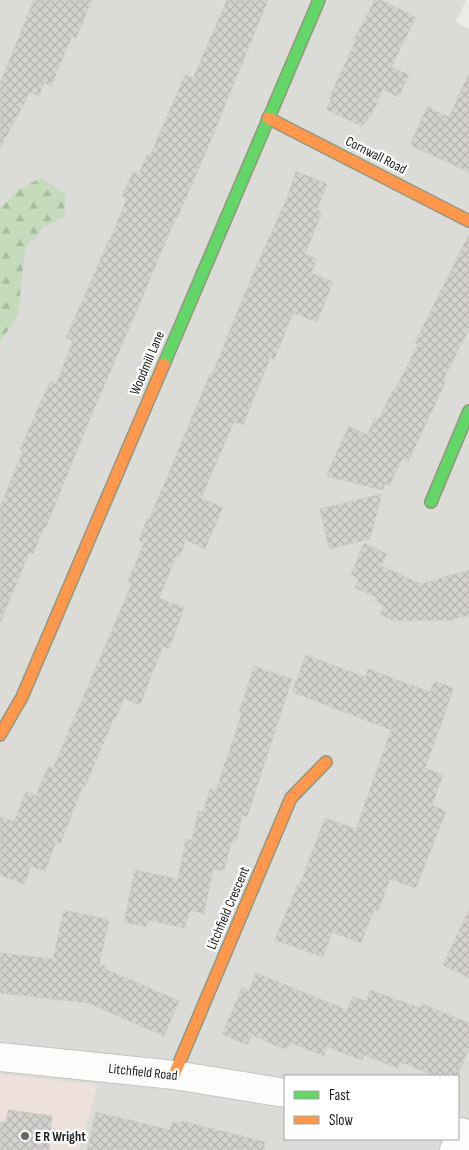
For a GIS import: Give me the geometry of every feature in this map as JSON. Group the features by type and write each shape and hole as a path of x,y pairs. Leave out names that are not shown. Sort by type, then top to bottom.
{"street":[{"name":"Woodmill Lane","path":"0,735 22,697 319,0"},
{"name":"Cornwall Road","path":"268,118 469,221"},
{"path":"431,502 469,411"},
{"name":"Litchfield Crescent","path":"174,1075 291,798 326,762"},
{"name":"Litchfield Road","path":"0,1057 174,1075 284,1093"}],"shaded area":[{"path":"0,0 466,0 456,22 469,29 469,1150 0,1150"},
{"path":"0,1074 98,1085 79,1150 0,1150"}],"green space":[{"path":"41,178 66,195 64,217 45,226 25,248 18,315 0,342 0,208 21,188"}],"building":[{"path":"34,0 92,0 76,38 72,36 51,86 44,83 39,96 30,92 0,148 0,83"},
{"path":"227,0 268,0 213,135 91,416 46,527 44,527 33,554 29,553 0,623 0,507 23,451 20,450 50,381 56,384 73,341 66,338 127,198 122,196 133,172 139,174 147,155 150,156 185,75 193,78"},
{"path":"375,0 381,0 416,17 391,67 409,75 398,97 383,89 372,114 362,126 326,109 331,100 329,98 355,42 353,41"},
{"path":"469,73 469,172 410,145 427,107 449,117"},
{"path":"296,171 327,184 317,210 322,212 305,254 317,259 311,273 333,282 317,322 293,313 274,360 270,358 243,425 234,422 201,498 223,507 205,549 186,540 179,558 176,556 159,598 184,608 169,649 163,646 140,705 124,698 85,786 83,786 60,844 56,842 45,871 31,866 24,884 0,875 0,816 14,822 26,792 36,796 48,766 53,768 132,583 128,582 144,543 139,540 147,519 149,520 210,374 212,375 247,288 288,195"},
{"path":"468,236 469,329 443,380 446,381 408,462 402,459 389,486 385,484 383,490 326,476 349,426 367,435 375,418 379,419 392,391 394,392 418,345 415,343"},
{"path":"382,494 370,539 329,549 320,509"},
{"path":"364,543 387,554 381,566 421,584 469,570 469,615 450,620 394,621 380,614 384,605 375,601 377,597 355,588 359,579 351,575"},
{"path":"306,655 365,677 368,669 430,692 434,681 454,688 425,768 443,775 432,805 446,811 416,888 390,879 378,912 374,910 361,943 332,932 323,957 275,940 298,884 300,884 325,818 356,829 391,730 292,692"},
{"path":"254,666 292,679 247,817 242,815 236,843 231,842 224,871 213,869 204,914 191,910 184,928 148,920 146,927 124,922 135,870 178,879 186,839 192,840 198,811 203,812 210,789 216,791 242,712 239,712"},
{"path":"64,910 109,920 99,965 105,965 105,969 179,1001 164,1036 88,1003 0,993 0,953 53,959"},
{"path":"469,910 469,978 443,965"},
{"path":"256,973 347,1010 353,996 366,1001 370,990 420,1008 422,1004 469,1023 469,1048 457,1075 433,1075 400,1062 398,1068 364,1055 362,1060 327,1047 324,1056 290,1042 286,1050 252,1035 247,1045 222,1034 242,988 249,991"},
{"name":"E R Wright","path":"8,1110 52,1116 49,1150 0,1150 0,1122 6,1122"},
{"path":"96,1112 170,1130 172,1122 180,1124 181,1121 265,1142 264,1150 87,1150"}],"traffic: fast":[{"path":"164,364 319,0"},
{"path":"431,502 469,411"}],"traffic: slow":[{"path":"268,118 469,221"},
{"path":"0,735 22,697 164,364"},
{"path":"174,1075 291,798 326,762"}],"place":[{"name":"E R Wright","path":"25,1136"}]}
